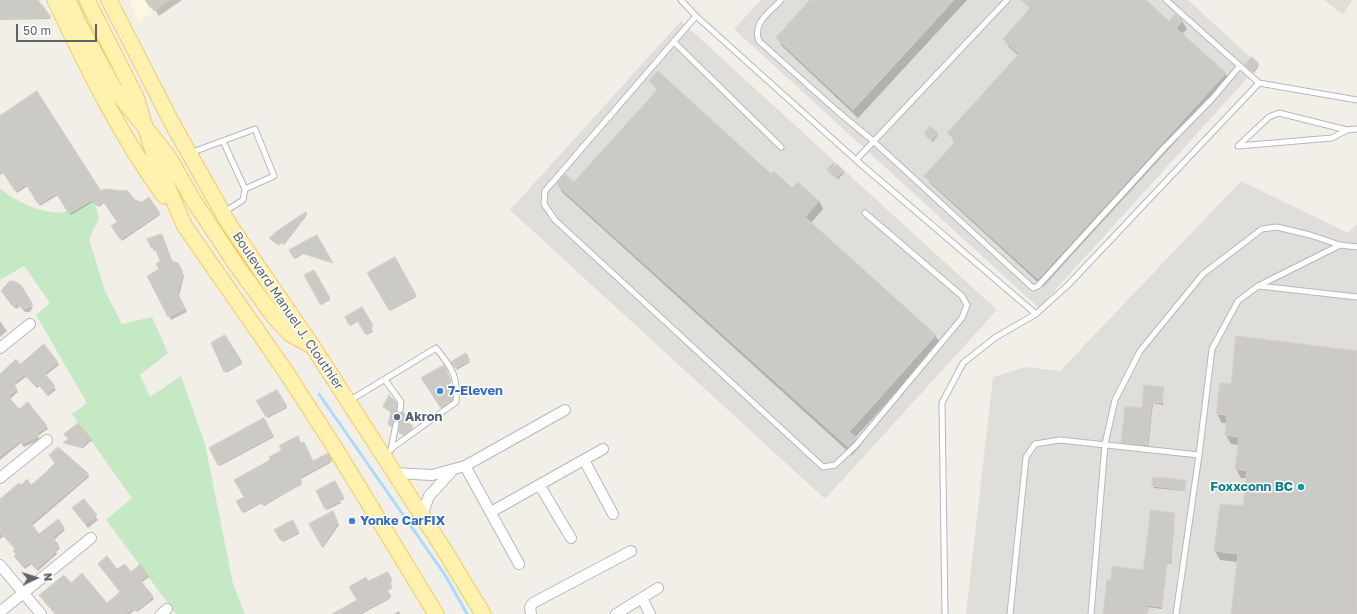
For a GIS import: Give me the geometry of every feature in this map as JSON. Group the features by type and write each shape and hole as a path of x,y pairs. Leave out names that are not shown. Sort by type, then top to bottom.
{"main road":[{"path":"55,0 87,67 141,163 286,372 335,448 436,614"},
{"path":"68,0 78,24 115,90 168,156 192,200 254,291 275,318 290,334 313,347"},
{"path":"87,0 136,97 159,167 184,225"},
{"name":"Boulevard Manuel J. Clouthier","path":"109,0 189,154 223,213 348,401 388,454 394,473 422,515 482,614"}],"street":[{"path":"0,348 30,324"},
{"path":"394,473 432,475 465,466 565,410"},
{"path":"0,478 48,440"},
{"path":"491,512 540,486 603,449"},
{"path":"584,460 613,514"},
{"path":"465,466 519,564"},
{"path":"422,515 429,496 453,469"},
{"path":"540,486 571,538"},
{"path":"0,612 91,538"},
{"path":"531,614 530,607 533,603 631,551"},
{"path":"0,565 41,614"},
{"path":"616,614 658,588"},
{"path":"642,598 650,614"}],"lane":[{"path":"681,0 696,16 856,160 1036,314"},
{"path":"781,0 758,25 756,32 759,41 837,111 872,140 1033,288 1038,286 1163,149 1212,99 1239,67"},
{"path":"856,160 872,140 1007,0"},
{"path":"1166,0 1259,84 1357,100"},
{"path":"696,16 545,191 544,204 555,220 823,467 835,465 856,445 962,318 967,305 962,296 865,213"},
{"path":"674,42 781,147"},
{"path":"945,614 942,403 962,363 996,337 1036,314 1068,285 1259,84"},
{"path":"1347,130 1332,138 1238,146 1268,117 1279,113 1347,130 1357,129"},
{"path":"189,154 255,129 274,176 245,189"},
{"path":"223,141 245,189 243,200 223,213"},
{"path":"1091,614 1106,444 1115,400 1140,351 1203,274 1262,228 1277,227 1310,234 1340,245 1357,247"},
{"path":"1176,614 1199,455 1212,349 1238,301 1258,286 1340,245"},
{"path":"1258,286 1357,297"},
{"path":"348,401 436,348 450,366 458,385 456,402 388,454"},
{"path":"385,380 401,402 400,410"},
{"path":"388,454 396,424"},
{"path":"1010,614 1026,457 1035,444 1060,440 1199,455"}],"shaded area":[{"path":"129,0 171,0 138,22"},
{"path":"761,0 1188,0 1259,65 1039,308 734,29"},
{"path":"1324,0 1352,0 1343,15"},
{"path":"681,21 997,310 825,499 510,210"},
{"path":"1241,181 1348,233 1357,224 1357,614 966,614 993,377 1026,367 1060,371"}],"green space":[{"path":"0,188 13,198 40,210 49,212 57,213 69,211 94,200 99,218 89,239 105,291 122,324 152,317 168,353 140,375 150,397 181,376 205,444 233,584 245,614 176,614 106,520 132,498 72,414 87,403 36,315 50,303 24,266 0,280"}],"building":[{"path":"0,0 38,0 51,17 0,19"},
{"path":"148,0 168,0 154,11"},
{"path":"810,0 954,0 853,110 776,38"},
{"path":"1021,0 1146,0 1169,21 1175,14 1183,20 1176,28 1226,73 1038,279 924,176 956,141 947,133 1019,54 1003,39 1030,8"},
{"path":"1252,57 1259,64 1252,72 1245,65"},
{"path":"658,71 771,174 774,171 792,188 798,182 819,201 805,217 936,335 849,432 857,438 848,447 556,184 565,174 574,182 658,89 649,81"},
{"path":"37,91 101,191 104,189 128,191 135,200 142,202 149,197 160,213 120,239 111,226 117,222 103,201 97,206 92,200 69,214 56,193 38,204 26,184 15,191 2,171 0,171 0,116"},
{"path":"930,126 938,133 931,141 924,134"},
{"path":"833,163 835,166 837,164 844,171 836,178 827,170"},
{"path":"306,212 307,213 283,244 281,242 277,244 269,238 277,231"},
{"path":"162,234 172,261 178,263 183,272 177,292 185,308 168,317 147,276 159,269 156,264 160,261 154,246 151,248 147,239"},
{"path":"317,235 333,263 302,253 293,257 289,250"},
{"path":"395,257 416,295 389,310 367,273"},
{"path":"314,270 330,298 320,304 304,275"},
{"path":"10,281 14,281 21,285 32,303 32,306 22,309 17,303 13,307 1,291"},
{"path":"362,307 373,325 371,326 372,330 365,334 357,320 349,325 345,317"},
{"path":"225,335 242,362 224,372 211,343"},
{"name":"Foxxconn BC","path":"1236,336 1357,351 1357,614 1231,614 1238,554 1214,551 1220,504 1243,506 1247,471 1235,469 1239,437 1225,435 1227,415 1216,414 1220,383 1231,384"},
{"path":"44,344 58,362 44,373 55,386 46,394 38,384 35,386 24,374 13,383 17,389 8,396 19,409 28,402 47,426 37,433 39,436 21,444 19,441 0,456 0,374 16,359 20,364"},
{"path":"466,353 470,360 455,368 451,362"},
{"name":"7-Eleven","path":"444,365 451,380 447,384 452,392 452,400 440,407 421,378"},
{"path":"1144,385 1164,387 1162,403 1152,402 1147,445 1121,443 1125,406 1142,408"},
{"path":"277,390 287,406 266,417 256,401"},
{"name":"Akron","path":"389,395 397,403 397,413 403,412 406,415 404,420 413,426 403,435 398,432 400,424 398,421 393,421 391,427 388,424 391,412 383,407"},
{"path":"264,418 273,435 218,465 209,448"},
{"path":"78,423 91,438 82,446 63,443 68,439 64,434"},
{"path":"298,436 301,443 304,442 313,461 328,453 332,460 299,477 302,482 288,491 262,505 261,502 242,512 236,501 244,497 234,480 270,460 269,457 282,450 279,446"},
{"path":"58,447 89,474 31,523 39,534 58,519 64,527 52,537 59,545 50,557 36,569 29,562 23,567 14,556 16,554 13,551 15,549 0,532 0,499 19,483 21,485 27,479 31,485 43,475 55,463 49,455"},
{"path":"1153,477 1186,480 1185,490 1152,486"},
{"path":"335,481 344,497 325,509 316,491"},
{"path":"84,499 97,515 85,524 72,508"},
{"path":"1151,510 1175,513 1170,562 1166,562 1162,607 1147,605 1146,614 1103,614 1107,579 1111,580 1112,566 1143,570"},
{"path":"333,511 338,522 322,547 309,524"},
{"path":"293,520 299,532 281,541 274,530"},
{"path":"107,556 117,569 125,564 131,572 140,564 148,574 140,580 153,596 135,611 133,608 125,614 55,614 39,595 64,575 71,583 82,573 107,603 120,592 98,564"},
{"path":"388,572 392,579 389,581 392,586 387,589 391,596 358,614 332,614 357,600 349,587 366,577 368,581"}],"waterway":[{"path":"319,394 445,575 467,614"}],"place":[{"name":"7-Eleven","path":"440,391"},
{"name":"Akron","path":"397,417"},
{"name":"Foxxconn BC","path":"1301,487"},
{"name":"Yonke CarFIX","path":"352,521"}]}
